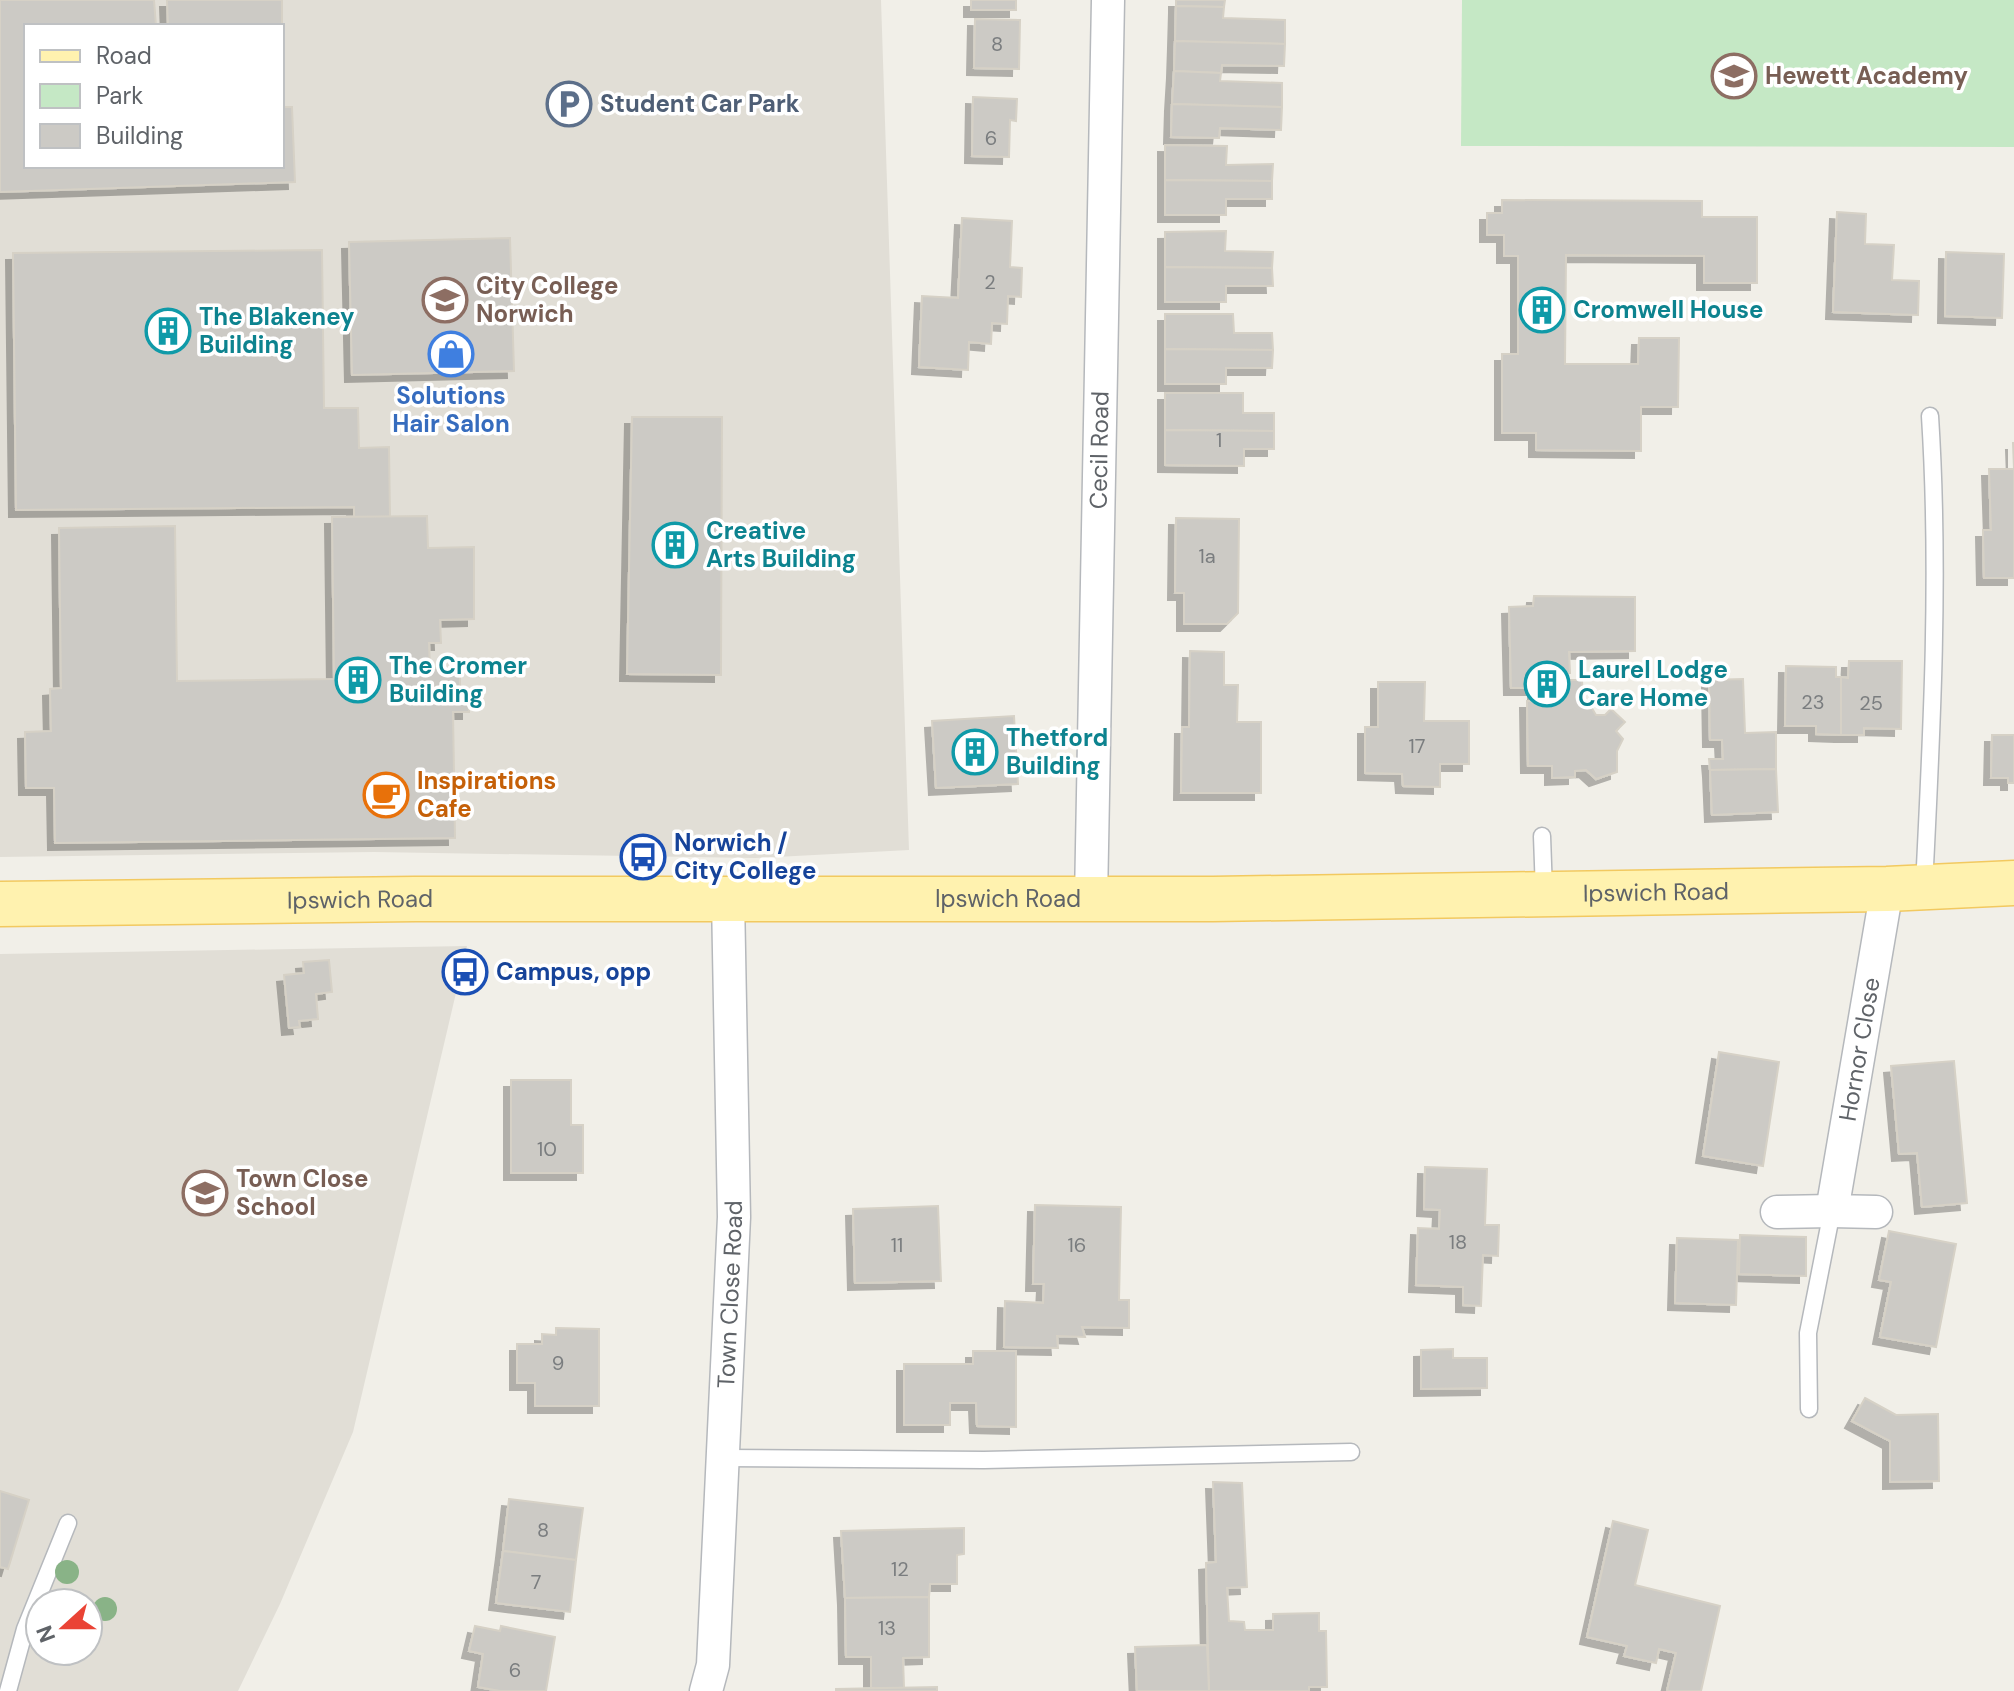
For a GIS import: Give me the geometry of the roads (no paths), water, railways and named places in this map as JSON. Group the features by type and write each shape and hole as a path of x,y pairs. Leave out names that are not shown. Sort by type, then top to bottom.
{"main road":[{"name":"Ipswich Road","path":"0,904 728,898 1091,900 1905,888 2014,883"}],"street":[{"name":"Cecil Road","path":"1091,900 1108,0"},
{"name":"Hornor Close","path":"1832,1211 1905,888"},
{"name":"Town Close Road","path":"706,1691 713,1665 734,1217 728,898"},
{"path":"1777,1212 1876,1212"}],"lane":[{"path":"1905,888 1934,606 1935,488 1930,416"},
{"path":"1542,836 1544,894"},
{"path":"1809,1409 1808,1333 1832,1211"},
{"path":"723,1458 984,1460 1351,1452"},
{"path":"8,1691 25,1629 68,1523"}],"place":[{"name":"Hewett Academy","path":"1734,76"},
{"name":"Student Car Park","path":"569,104"},
{"name":"City College Norwich","path":"445,300"},
{"name":"Cromwell House","path":"1542,310"},
{"name":"The Blakeney Building","path":"168,331"},
{"name":"Solutions Hair Salon","path":"451,354"},
{"name":"Creative Arts Building","path":"675,545"},
{"name":"The Cromer Building","path":"358,680"},
{"name":"Laurel Lodge Care Home","path":"1547,684"},
{"name":"Thetford Building","path":"975,752"},
{"name":"Inspirations Cafe","path":"386,795"},
{"name":"Norwich / City College","path":"643,857"},
{"name":"Campus, opp","path":"465,972"},
{"name":"Town Close School","path":"205,1193"}]}
